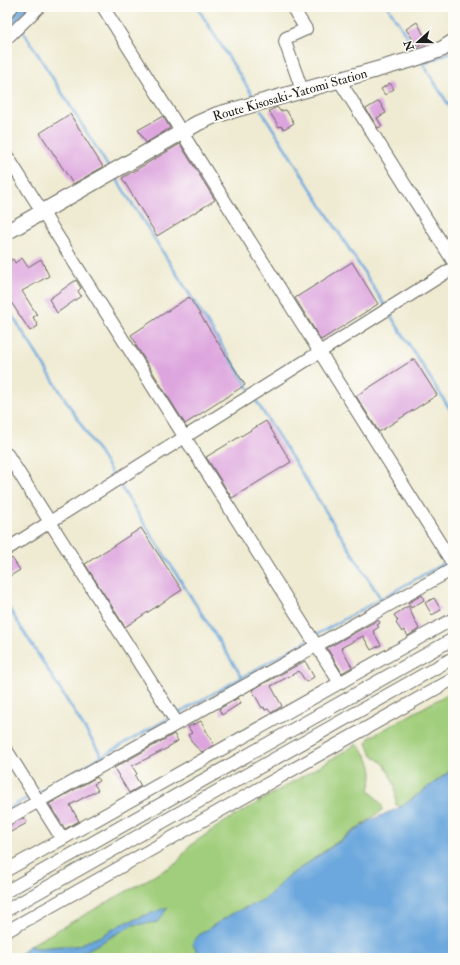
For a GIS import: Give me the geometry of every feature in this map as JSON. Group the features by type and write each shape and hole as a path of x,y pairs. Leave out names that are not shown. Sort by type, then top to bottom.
{"main road":[{"name":"Route Kisosaki-Yatomi Station","path":"7,232 181,132 216,115 430,53 453,42"}],"street":[{"path":"7,12 12,7"},
{"path":"7,38 39,7"},
{"path":"104,7 453,564"},
{"path":"292,7 306,29 286,38 285,42 302,90"},
{"path":"339,80 453,261"},
{"path":"7,156 340,683"},
{"path":"7,549 186,438 453,268"},
{"path":"7,454 177,723"},
{"path":"7,819 453,569"},
{"path":"7,870 453,620"},
{"path":"7,891 453,639"},
{"path":"7,910 453,658"},
{"path":"7,931 453,679"},
{"path":"7,751 62,839"}],"green space":[{"path":"453,691 453,769 401,807 396,805 395,786 385,765 371,753 367,743 369,738"},
{"path":"357,744 368,759 372,771 369,789 381,804 383,810 286,878 273,895 214,939 192,958 16,958 29,946 177,863 189,846 223,823"}],"water":[{"path":"18,7 30,7 7,30 7,18"},
{"path":"453,769 453,958 192,958 196,955 196,949 192,943 200,934 233,913 265,899 286,878 371,820 401,807"},
{"path":"168,907 158,922 133,925 73,958 16,958 29,946 38,948 76,946 101,936 122,924"}],"building":[{"path":"417,22 427,41 418,47 406,29"},
{"path":"390,83 394,89 385,95 381,89"},
{"path":"379,101 386,113 377,118 382,126 378,128 366,109"},
{"path":"277,107 280,111 286,110 294,123 284,129 282,126 279,127 269,111"},
{"path":"70,114 103,167 73,184 40,133"},
{"path":"163,116 170,128 146,143 138,130"},
{"path":"180,144 215,200 157,236 122,178"},
{"path":"22,258 28,267 41,259 49,276 22,291 37,315 33,317 38,326 30,331 7,296 7,263 13,259 15,263"},
{"path":"352,262 378,304 321,340 295,298"},
{"path":"76,280 81,288 78,291 81,296 57,313 49,299"},
{"path":"189,297 245,385 185,424 135,344 136,343 131,335"},
{"path":"414,359 437,395 379,432 356,396"},
{"path":"266,421 291,462 232,498 206,457"},
{"path":"141,528 182,590 125,627 85,564"},
{"path":"12,558 20,570 7,578 7,562"},
{"path":"422,595 424,600 411,608 408,603"},
{"path":"434,598 441,610 432,615 425,603"},
{"path":"408,606 419,629 408,636 404,630 402,632 396,623 398,621 394,615"},
{"path":"378,620 380,623 377,625 379,627 373,631 381,645 371,650 363,636 341,648 352,667 342,673 327,648"},
{"path":"305,661 314,677 306,682 299,671 271,686 282,706 271,713 268,709 265,710 264,707 262,708 252,690"},
{"path":"238,698 241,703 222,715 219,709"},
{"path":"201,721 214,745 202,752 194,745 188,735 192,733 188,727"},
{"path":"174,734 178,741 168,748 132,766 137,774 135,776 141,786 129,793 114,768"},
{"path":"97,777 99,781 94,784 98,790 70,805 79,821 65,829 49,804"},
{"path":"24,818 27,823 7,834 7,826"}],"waterway":[{"path":"197,7 253,96"},
{"path":"388,7 417,52"},
{"path":"22,29 109,168"},
{"path":"453,51 423,64 453,112"},
{"path":"261,110 386,307"},
{"path":"116,178 250,390"},
{"path":"7,307 113,475"},
{"path":"389,313 453,414"},
{"path":"255,399 381,599"},
{"path":"119,484 242,677"},
{"path":"316,635 448,561"},
{"path":"7,605 102,756"},
{"path":"175,715 308,640"},
{"path":"38,793 169,718"},
{"path":"7,809 31,796"}]}
